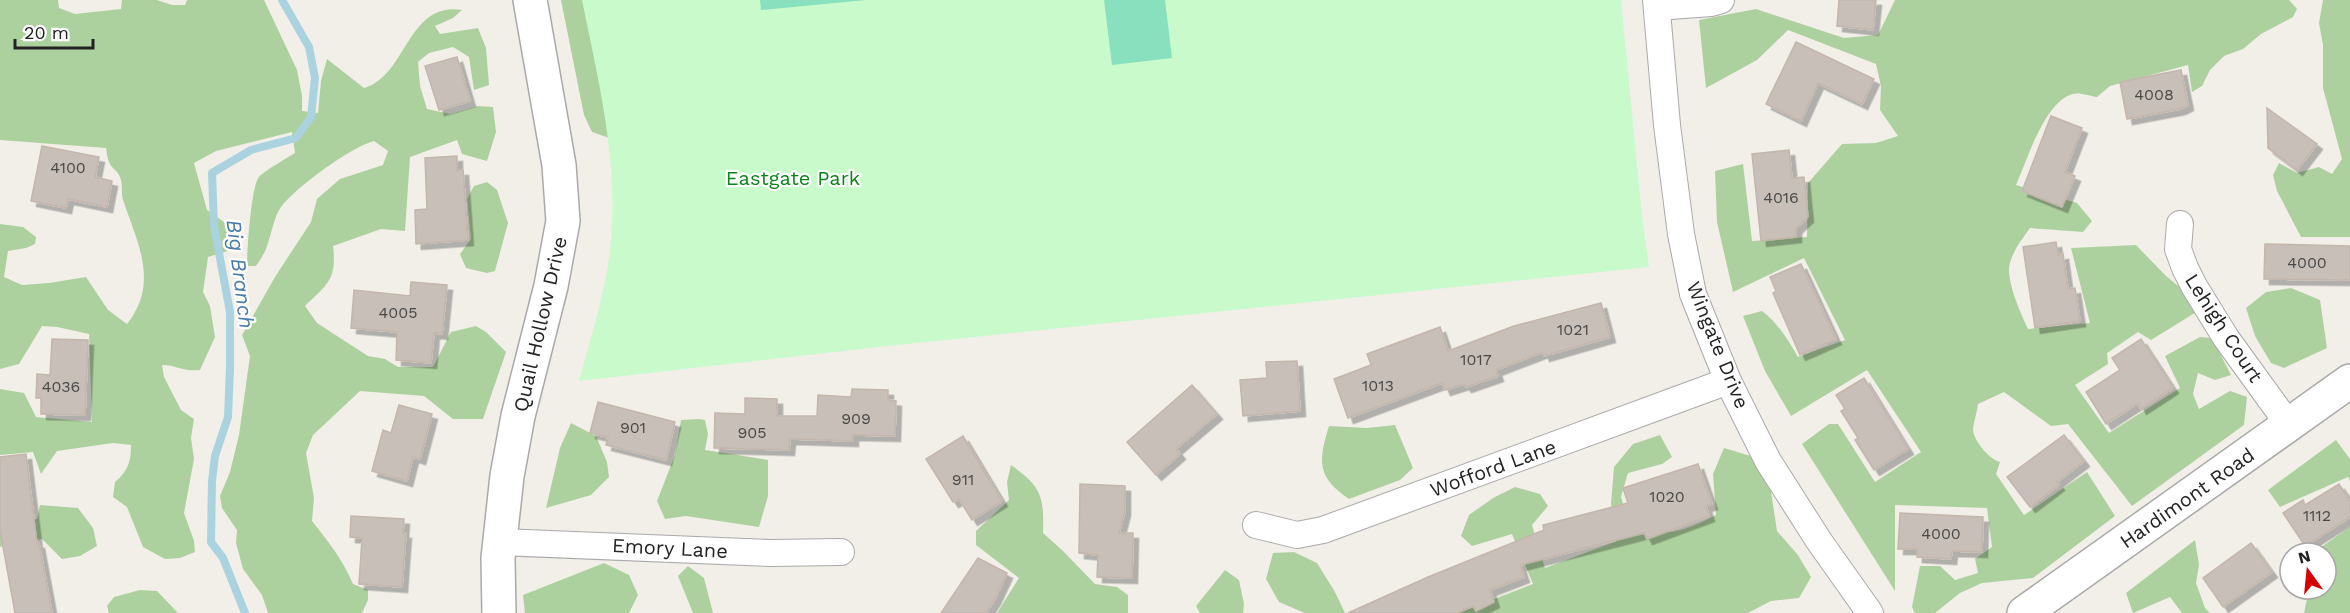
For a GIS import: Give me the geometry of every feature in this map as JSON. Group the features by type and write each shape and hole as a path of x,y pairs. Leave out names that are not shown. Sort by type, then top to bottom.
{"street":[{"name":"Quail Hollow Drive","path":"499,613 500,542 506,485 518,416 551,286 563,221 559,165 530,0"},
{"name":"Wingate Drive","path":"1721,0 1710,3 1656,4 1667,125 1681,234 1693,294 1728,381 1768,461 1819,541 1870,613"},
{"name":"Lehigh Court","path":"2180,224 2178,249 2189,277 2226,338 2289,425"},
{"name":"Wofford Lane","path":"1256,525 1297,535 1323,530 1728,381"},
{"name":"Hardimont Road","path":"2024,613 2350,381"},
{"name":"Emory Lane","path":"500,542 771,553 841,552"}],"green space":[{"path":"0,0 58,0 59,8 75,14 121,9 122,0 157,0 172,5 185,5 187,0 264,0 297,70 302,96 302,111 318,113 321,81 327,59 364,88 378,81 390,69 418,28 430,17 444,10 462,10 453,18 435,26 440,34 478,28 486,48 489,85 474,90 469,57 453,47 429,53 418,62 420,86 427,109 450,114 478,106 493,107 496,132 487,161 462,154 457,140 410,157 405,231 381,229 333,246 332,274 320,292 305,306 317,323 368,356 385,359 398,367 433,367 451,332 476,326 486,332 506,352 483,419 453,419 424,396 360,391 313,435 306,453 314,498 312,521 340,559 353,584 368,590 368,600 362,613 268,613 262,595 243,569 236,543 237,530 222,508 220,496 230,472 239,435 250,356 242,335 275,277 311,222 317,199 340,179 383,165 388,151 374,141 364,145 338,159 299,189 278,212 266,249 256,266 247,266 250,219 256,183 262,174 295,153 292,132 216,151 194,163 207,210 224,222 231,239 231,250 208,257 203,292 210,306 215,337 200,370 162,365 164,377 181,410 194,419 191,438 194,459 184,513 194,541 195,552 180,558 165,559 143,547 127,507 113,497 115,482 128,466 131,445 113,443 57,451 41,474 33,452 0,455 0,389 24,393 36,417 92,422 89,334 42,326 19,364 0,369 0,224 23,227 36,237 35,244 8,251 4,277 22,285 86,277 108,310 127,324 137,309 144,278 143,262 123,200 121,180 110,164 106,148 0,140"},
{"path":"561,0 665,0 615,140 592,132 584,115"},
{"name":"Eastgate Park","path":"582,0 1621,0 1649,267 878,347 579,381 606,274 612,209 612,179 605,119"},
{"path":"760,0 866,0 761,10"},
{"path":"1104,0 1165,0 1172,58 1112,65"},
{"path":"1895,0 2289,0 2297,9 2293,17 2261,34 2243,49 2224,56 2210,70 2202,86 2192,92 2188,65 2110,86 2097,97 2073,94 2063,99 2054,108 2038,133 2016,185 2077,203 2092,221 2083,232 2030,228 2016,248 2009,270 2011,284 2028,329 2090,323 2071,248 2136,245 2166,276 2188,294 2198,311 2151,340 2138,332 2107,353 2108,364 2075,385 2109,433 2180,388 2165,356 2200,337 2212,338 2231,375 2215,380 2198,373 2193,394 2199,409 2230,391 2247,397 2244,425 2132,506 2068,424 2051,426 2004,392 1978,404 1973,429 1976,438 1987,453 2000,462 1996,474 2024,515 2087,472 2115,516 2033,578 1982,583 1960,593 1935,613 1915,613 1912,607 1920,566 1940,566 1955,580 1978,573 1975,559 1992,547 1987,508 1895,505 1895,591 1802,444 1829,424 1838,424 1875,482 1921,452 1867,370 1791,416 1765,371 1743,316 1762,311 1778,326 1798,357 1845,340 1804,258 1733,292 1717,222 1715,171 1743,164 1752,241 1807,237 1808,183 1842,144 1876,143 1898,136 1880,110 1881,86 1876,64 1788,30 1757,60 1706,88 1699,20 1756,9 1844,38 1878,35"},
{"path":"2323,0 2350,0 2350,237 2301,237 2277,191 2273,175 2279,163 2297,173 2319,167 2332,174 2342,159 2323,88 2323,45 2319,23"},
{"path":"487,182 497,190 508,223 495,271 487,273 466,268 460,254 471,239 467,199 474,186"},
{"path":"2291,288 2320,300 2327,348 2284,368 2271,363 2255,336 2246,308 2266,292"},
{"path":"681,420 705,420 708,434 705,450 768,460 768,496 759,527 686,516 665,519 657,501 675,455"},
{"path":"571,423 596,436 607,462 609,477 591,495 546,508 560,448"},
{"path":"1395,425 1413,468 1400,480 1349,499 1331,483 1323,468 1323,449 1329,426 1367,428"},
{"path":"1660,435 1672,457 1662,464 1628,473 1621,497 1631,530 1656,533 1675,531 1716,515 1713,474 1724,448 1754,457 1770,485 1777,531 1798,555 1811,577 1799,598 1771,601 1748,613 1458,613 1533,584 1512,534 1472,546 1461,536 1469,515 1493,498 1515,487 1540,494 1548,506 1532,525 1545,568 1617,541 1611,504 1614,467 1633,444"},
{"path":"2336,440 2350,459 2350,481 2348,477 2280,507 2268,490"},
{"path":"1011,465 1035,486 1039,493 1043,510 1043,533 1095,584 1117,587 1128,595 1128,613 997,613 1019,578 976,545 976,531 1009,500 1007,482"},
{"path":"40,505 78,508 93,528 97,546 80,556 62,559 42,539 0,547 0,527 37,519"},
{"path":"2350,527 2350,613 2304,613 2306,601 2338,601 2338,541 2330,541"},
{"path":"2195,540 2199,565 2196,583 2205,608 2210,613 2182,613 2170,597 2133,613 2126,593"},
{"path":"1294,552 1317,563 1345,613 1305,613 1279,602 1266,579 1273,553"},
{"path":"604,563 629,575 638,595 629,613 525,613 523,595"},
{"path":"688,566 704,578 713,613 693,613 678,576"},
{"path":"1225,570 1239,580 1244,604 1243,613 1200,613 1196,606"},
{"path":"140,590 157,591 178,613 109,613 107,606 114,597"}],"building":[{"path":"1839,0 1876,0 1873,30 1837,26"},
{"path":"1796,42 1874,79 1862,104 1818,83 1801,121 1766,104"},
{"path":"457,57 470,101 439,110 425,66"},
{"path":"2181,70 2188,105 2180,109 2127,119 2120,82"},
{"path":"2267,108 2317,144 2297,170 2268,148"},
{"path":"2051,116 2082,128 2065,172 2075,176 2062,207 2022,191"},
{"path":"42,146 99,157 95,177 112,181 107,207 68,199 66,208 31,201"},
{"path":"1789,150 1792,178 1804,177 1808,217 1796,228 1796,237 1761,241 1752,154"},
{"path":"457,156 457,170 463,170 468,240 416,244 415,210 427,209 425,158"},
{"path":"2056,242 2058,255 2063,254 2068,289 2075,288 2080,321 2035,328 2023,247"},
{"path":"2265,244 2350,246 2350,280 2264,279"},
{"path":"1801,264 1836,339 1800,355 1773,293 1776,291 1770,277"},
{"path":"411,282 447,285 442,334 434,333 431,363 396,360 397,332 351,328 354,290 410,296"},
{"path":"1601,303 1610,337 1544,356 1543,352 1496,370 1498,376 1466,387 1464,384 1445,390 1442,383 1348,418 1334,379 1371,365 1367,354 1440,327 1448,351 1514,326"},
{"path":"52,339 88,340 85,415 41,414 41,398 36,398 37,374 50,375"},
{"path":"2141,339 2173,388 2141,409 2138,403 2106,424 2086,392 2120,370 2112,358"},
{"path":"1297,361 1300,411 1243,416 1240,380 1267,378 1266,362"},
{"path":"1864,378 1908,449 1874,470 1855,440 1858,438 1841,411 1845,409 1836,395"},
{"path":"1192,385 1217,414 1176,449 1180,454 1156,475 1127,442"},
{"path":"852,389 888,390 888,400 896,401 895,436 853,435 853,441 790,439 789,450 714,448 715,413 745,414 745,398 777,399 777,416 817,416 818,395 851,397"},
{"path":"598,402 675,422 666,460 606,445 608,437 590,433"},
{"path":"399,405 432,414 420,459 413,457 407,481 372,471 383,430 391,433"},
{"path":"2064,435 2084,461 2057,482 2059,485 2030,507 2007,477"},
{"path":"963,436 1002,501 972,520 959,499 953,502 926,459"},
{"path":"26,454 37,544 39,543 52,613 15,613 0,530 0,457"},
{"path":"1698,464 1712,504 1706,506 1709,516 1647,539 1644,533 1520,565 1524,577 1490,590 1494,602 1476,611 1473,606 1457,613 1348,613 1428,577 1544,530 1543,525 1628,503 1623,488"},
{"path":"1080,484 1125,486 1125,511 1119,533 1133,533 1132,578 1097,577 1098,555 1079,553"},
{"path":"2339,484 2350,501 2350,517 2313,541 2302,541 2283,513 2303,500 2305,505"},
{"path":"1900,513 1983,517 1982,552 1952,551 1951,559 1917,557 1917,549 1898,549"},
{"path":"351,516 404,519 403,533 406,533 402,587 359,584 362,538 350,537"},
{"path":"2251,543 2272,572 2223,607 2203,578"},
{"path":"978,558 1007,573 986,613 941,613"}],"waterway":[{"name":"Big Branch","path":"245,613 223,558 211,542 212,481 215,456 228,417 230,368 230,312 214,226 212,173 251,150 296,138 311,117 315,78 309,47 282,0"}]}
